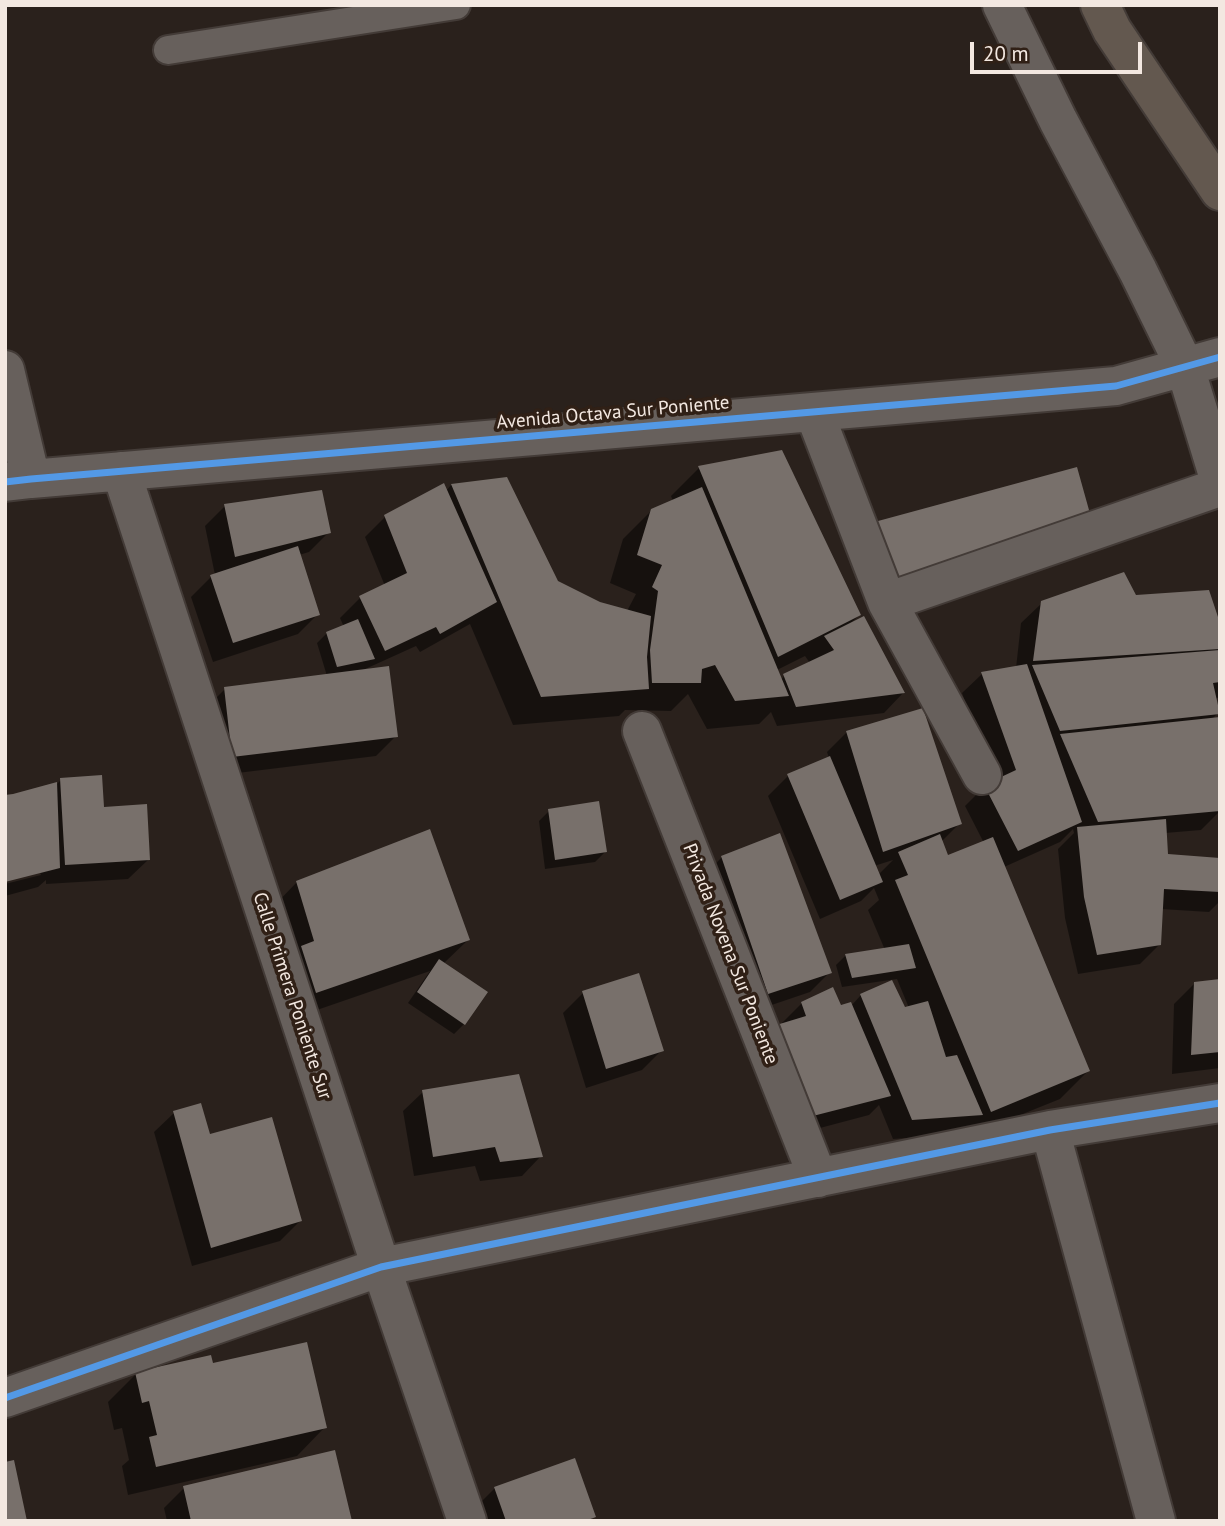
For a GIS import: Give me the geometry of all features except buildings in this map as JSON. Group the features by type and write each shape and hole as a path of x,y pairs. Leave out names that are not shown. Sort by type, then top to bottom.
{"main road":[{"path":"1100,5 1112,30 1220,191"}],"street":[{"path":"887,602 1220,485 1203,362 1138,271 1058,120 1002,5"},
{"name":"Avenida Octava Sur Poniente","path":"18,480 1116,386 1203,362"},
{"path":"5,370 18,480"},
{"path":"814,412 887,602 982,775"},
{"name":"Calle Primera Poniente Sur","path":"121,471 381,1267 467,1521"},
{"name":"Privada Novena Sur Poniente","path":"642,731 818,1178"},
{"path":"5,1398 381,1267 1050,1130 1220,1103"},
{"path":"1050,1130 1156,1521"}],"lane":[{"path":"168,50 456,5"}],"cycle path":[{"path":"5,482 1116,386 1220,357"},
{"path":"5,1398 381,1267 1050,1130 1220,1103"}]}
